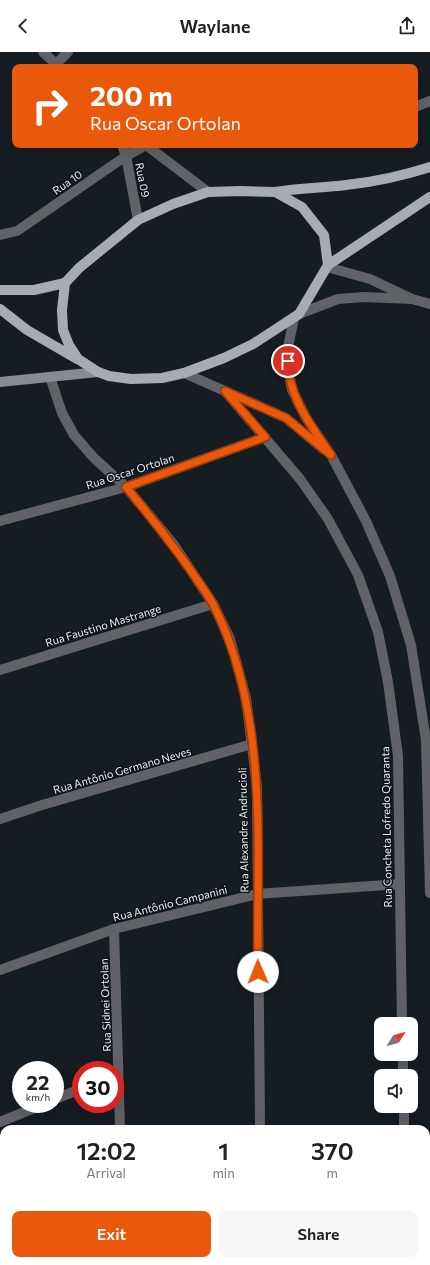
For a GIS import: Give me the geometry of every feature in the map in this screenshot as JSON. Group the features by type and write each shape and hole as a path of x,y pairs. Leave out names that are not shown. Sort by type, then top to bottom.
{"main road":[{"path":"78,359 69,345 63,330 62,310 65,284 79,268 115,237 138,220 173,204 208,192 276,192 376,181 430,167"},
{"path":"276,192 302,207 313,220 324,236 328,266"},
{"path":"0,308 27,330 98,372 109,376 131,379 162,378 184,373 224,358 253,344 296,316 328,266 430,197"},
{"path":"0,290 34,290 65,284"},
{"path":"0,382 98,372"}],"street":[{"path":"43,52 56,64"},
{"path":"59,64 68,52"},
{"path":"418,106 430,102"},
{"name":"Rua 09","path":"123,148 126,156 138,220"},
{"name":"Rua 10","path":"0,235 17,231 126,156 141,148"},
{"name":"Rua 09","path":"150,148 208,192"},
{"path":"328,266 370,279 412,299 430,304"},
{"path":"296,316 338,299 364,297 412,299"},
{"name":"Rua Concheta Lofredo Quaranta","path":"296,316 287,352 288,370 292,390 306,418 331,455 366,520 390,576 411,645 426,740 430,893"},
{"name":"Rua Concheta Lofredo Quaranta","path":"184,373 286,418 331,455"},
{"name":"Rua Alexandre Andrucioli","path":"50,377 62,413 74,435 94,458 126,487 174,545 213,604 230,639 246,698 257,788 260,1125"},
{"name":"Rua Concheta Lofredo Quaranta","path":"225,391 300,479 328,519 358,575 378,632 388,682 398,756 402,1017"},
{"name":"Rua Oscar Ortolan","path":"0,521 126,487 265,437"},
{"name":"Rua Faustino Mastrange","path":"0,670 213,604"},
{"name":"Rua Antônio Germano Neves","path":"0,819 42,805 252,744"},
{"name":"Rua Antônio Campanini","path":"0,970 114,929 257,894 400,884"},
{"name":"Rua Sidnei Ortolan","path":"114,929 117,1061"},
{"path":"0,1122 22,1113"},
{"name":"Rua Sidnei Ortolan","path":"119,1113 120,1125"},
{"path":"404,1113 404,1125"}],"route":[{"path":"258,972 257,788 246,698 230,639 213,604 174,545 126,487 265,437 225,391 286,418 331,455 306,418 292,390 288,370 288,361"}]}
